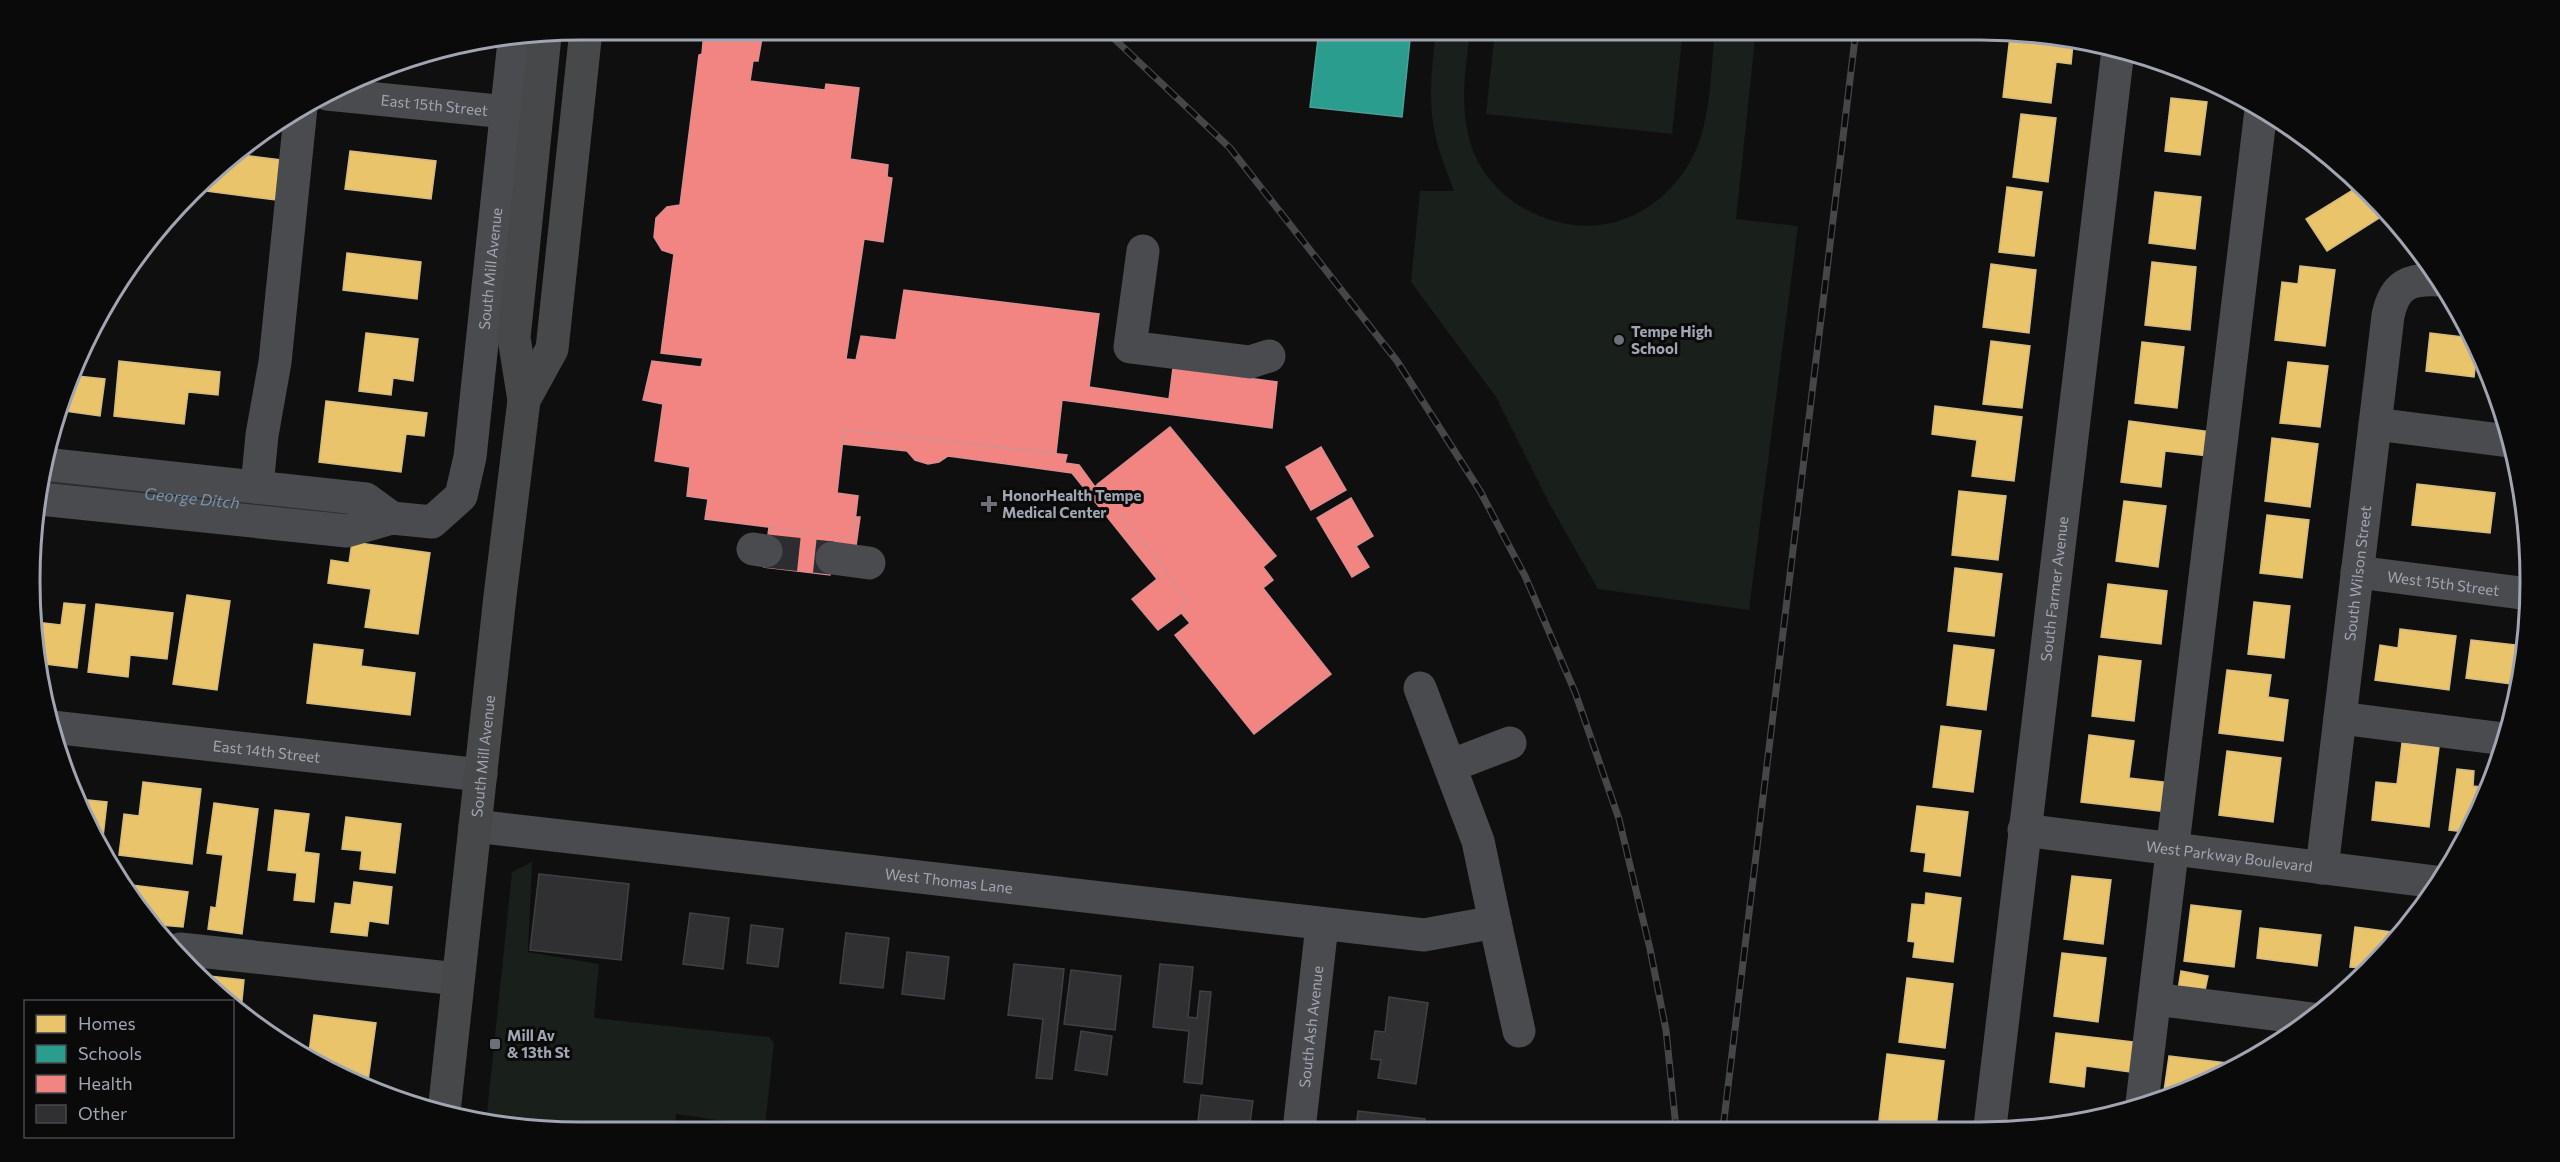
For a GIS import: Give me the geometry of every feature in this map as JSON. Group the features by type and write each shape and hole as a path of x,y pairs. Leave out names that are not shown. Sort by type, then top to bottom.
{"main road":[{"name":"South Mill Avenue","path":"524,400 552,349 585,40"},
{"name":"South Mill Avenue","path":"445,1104 524,400 514,338 544,42"}],"street":[{"name":"South Mill Avenue","path":"392,518 432,522 461,496 470,457 514,45"},
{"name":"South Farmer Avenue","path":"1991,1121 2117,59"},
{"name":"East 15th Street","path":"343,96 507,112"},
{"path":"256,488 262,435 275,362 300,120"},
{"path":"2143,1096 2260,120"},
{"path":"1143,251 1130,347 1250,362 1269,356"},
{"name":"South Wilson Street","path":"2322,868 2389,310 2396,292 2405,284 2417,280 2427,280"},
{"path":"2375,424 2501,440"},
{"path":"53,465 366,499 392,518"},
{"path":"47,500 347,531 392,518"},
{"path":"832,558 869,563"},
{"name":"West 15th Street","path":"2358,572 2519,593"},
{"path":"1420,688 1478,841 1519,1031"},
{"path":"2340,718 2496,738"},
{"name":"East 14th Street","path":"61,729 481,775"},
{"path":"1450,766 1510,743"},
{"name":"West Thomas Lane","path":"475,826 1424,935 1496,922"},
{"name":"West Parkway Boulevard","path":"2024,830 2428,881"},
{"name":"South Ash Avenue","path":"1300,1122 1322,925"},
{"path":"187,950 458,979"},
{"path":"2155,999 2298,1017"}],"shaded area":[{"path":"1435,40 1469,40 1464,96 1467,128 1477,160 1501,192 1520,206 1543,217 1566,224 1589,226 1612,223 1633,215 1653,204 1671,187 1687,167 1695,152 1706,118 1714,40 1755,40 1736,219 1798,226 1749,610 1598,589 1549,503 1496,397 1411,282 1420,191 1454,191 1433,124 1431,84"},
{"path":"1494,40 1682,40 1672,134 1486,114"},
{"path":"532,862 528,952 599,964 594,1018 769,1037 774,1043 766,1122 731,1122 676,1114 675,1122 581,1122 510,1117 487,1113 512,872"}],"building: Homes":[{"path":"2009,42 2073,49 2071,64 2056,62 2051,103 2003,97"},
{"path":"2171,98 2207,102 2200,155 2165,151"},
{"path":"2021,114 2056,118 2048,182 2013,177"},
{"path":"350,151 436,161 431,199 345,189"},
{"path":"248,156 281,160 276,200 207,191"},
{"path":"2007,187 2042,192 2034,256 1999,252"},
{"path":"2352,191 2379,218 2327,251 2306,219"},
{"path":"2155,192 2201,197 2195,249 2149,243"},
{"path":"347,253 421,262 417,299 343,290"},
{"path":"2152,262 2196,267 2190,330 2145,325"},
{"path":"1991,264 2036,270 2029,333 1983,327"},
{"path":"2300,266 2335,270 2325,346 2275,340 2282,282 2298,284"},
{"path":"366,333 418,339 413,381 393,378 391,395 359,391"},
{"path":"2430,333 2461,337 2475,367 2474,377 2426,371"},
{"path":"1991,341 2030,346 2022,408 1983,404"},
{"path":"2142,342 2184,347 2177,408 2135,403"},
{"path":"119,361 220,372 218,395 188,392 184,424 114,416"},
{"path":"2288,362 2328,366 2320,427 2280,423"},
{"path":"81,376 105,379 100,416 68,412"},
{"path":"326,401 427,413 424,436 406,434 401,472 319,462"},
{"path":"1935,406 2022,417 2014,481 1972,476 1977,440 1932,434"},
{"path":"2129,421 2211,432 2208,456 2165,451 2161,487 2121,482"},
{"path":"2272,438 2318,444 2310,507 2265,501"},
{"path":"2417,484 2495,493 2490,533 2412,525"},
{"path":"1959,491 2006,496 1998,560 1952,555"},
{"path":"2124,501 2166,506 2158,567 2116,561"},
{"path":"2267,515 2309,520 2302,578 2260,573"},
{"path":"352,542 430,553 418,634 365,627 371,589 328,583 331,560 349,563"},
{"path":"1955,568 2002,574 1994,636 1948,631"},
{"path":"2108,584 2167,591 2161,644 2101,637"},
{"path":"187,595 230,601 217,690 173,684"},
{"path":"2254,602 2290,606 2284,658 2248,654"},
{"path":"64,603 85,605 77,668 47,664 43,623 61,625"},
{"path":"96,604 173,613 167,659 130,655 128,677 88,672"},
{"path":"2400,629 2456,636 2449,690 2375,680 2380,645 2398,648"},
{"path":"2471,640 2516,645 2509,684 2466,678"},
{"path":"314,644 363,650 361,666 415,673 410,715 307,703"},
{"path":"1954,645 1994,650 1986,710 1947,705"},
{"path":"2099,656 2141,661 2134,721 2092,716"},
{"path":"2227,670 2271,675 2268,697 2288,700 2283,741 2219,733"},
{"path":"1941,726 1981,731 1973,792 1933,787"},
{"path":"2089,735 2134,741 2129,778 2171,783 2167,812 2081,802"},
{"path":"2402,743 2439,747 2429,827 2372,820 2376,782 2397,784"},
{"path":"2227,751 2281,758 2273,822 2219,815"},
{"path":"2457,769 2474,771 2473,786 2478,788 2458,831 2449,830"},
{"path":"143,782 201,789 192,864 119,855 124,814 139,816"},
{"path":"87,800 107,802 103,833"},
{"path":"214,803 258,809 242,934 208,929 211,907 216,908 223,855 207,853"},
{"path":"1917,806 1968,812 1960,876 1924,871 1926,853 1911,851"},
{"path":"275,810 309,814 304,852 319,854 314,902 294,900 297,873 268,870"},
{"path":"346,817 401,824 395,873 360,869 362,851 342,849"},
{"path":"2072,876 2111,880 2103,944 2064,939"},
{"path":"354,882 392,887 388,924 369,921 367,936 331,932 335,903 351,905"},
{"path":"135,886 188,892 183,927 165,925"},
{"path":"1926,893 1961,898 1953,962 1913,957 1915,942 1908,941 1912,904 1925,905"},
{"path":"2191,905 2241,911 2234,967 2184,961"},
{"path":"2355,927 2390,932 2356,967 2350,967"},
{"path":"2260,928 2321,935 2317,966 2257,958"},
{"path":"2062,953 2106,958 2098,1022 2054,1016"},
{"path":"2181,971 2208,976 2204,995 2178,990"},
{"path":"214,977 244,980 242,1001"},
{"path":"1907,978 1953,984 1945,1048 1899,1042"},
{"path":"314,1015 376,1023 368,1078 310,1048"},
{"path":"2056,1033 2133,1042 2130,1072 2086,1066 2084,1087 2050,1082"},
{"path":"1887,1054 1944,1061 1937,1122 1879,1120"},
{"path":"2169,1056 2224,1063 2186,1080 2164,1089"}],"building: Schools":[{"path":"1318,40 1410,40 1402,117 1310,107"}],"building: Health":[{"path":"703,40 762,40 758,61 753,61 750,81 825,90 826,84 859,88 850,159 888,165 887,177 892,178 883,242 864,239 846,359 856,360 861,336 896,340 904,290 1099,314 1089,387 1169,399 1173,368 1277,382 1272,428 1062,400 1056,453 844,430 837,493 858,496 853,538 705,519 708,499 687,496 690,467 655,461 663,404 643,400 652,361 701,367 703,358 661,353 674,254 662,250 654,237 656,218 667,207 680,205 699,55 702,54"},
{"path":"1170,427 1276,556 1263,567 1273,580 1263,588 1331,674 1254,734 1175,635 1190,623 1178,609 1188,601 1098,484"},
{"path":"844,430 1067,455 1065,463 1079,465 1095,487 1098,484 1188,601 1178,609 1181,613 1158,630 1132,599 1157,579 1072,473 948,456 939,462 928,464 915,460 907,451 843,444"},
{"path":"1321,447 1346,490 1311,510 1286,467"},
{"path":"1351,498 1373,536 1356,546 1369,567 1352,577 1317,518"},
{"path":"855,517 860,517 856,546 834,543 830,575 764,567 769,527 853,538"}],"building: Other":[{"path":"539,874 629,884 621,960 530,950"},
{"path":"690,913 729,918 723,969 683,964"},
{"path":"751,925 783,929 778,967 747,963"},
{"path":"846,933 889,938 883,988 840,983"},
{"path":"907,952 949,957 944,999 902,994"},
{"path":"1014,964 1064,969 1052,1079 1036,1078 1043,1019 1008,1015"},
{"path":"1160,964 1193,967 1188,1017 1197,1018 1200,991 1211,992 1202,1084 1184,1082 1189,1031 1153,1027"},
{"path":"1071,970 1121,976 1115,1030 1064,1024"},
{"path":"1389,997 1428,1003 1416,1084 1378,1078 1381,1060 1371,1059 1375,1031 1385,1032"},
{"path":"1081,1031 1112,1036 1107,1075 1075,1070"},
{"path":"1201,1095 1253,1101 1250,1122 1198,1122"},
{"path":"1358,1111 1425,1119 1424,1122 1357,1122"}],"waterway":[{"name":"George Ditch","path":"50,482 343,513"}],"tunnel":[{"path":"766,551 832,558"}],"railway":[{"path":"1116,40 1230,148 1397,361 1480,491 1525,576 1575,692 1619,819 1650,949 1666,1030 1675,1122"},
{"path":"1724,1122 1855,40"}],"place":[{"name":"Tempe High School","path":"1619,340"},
{"name":"HonorHealth Tempe Medical Center","path":"989,504"},
{"name":"Mill Av & 13th St","path":"495,1044"}]}
